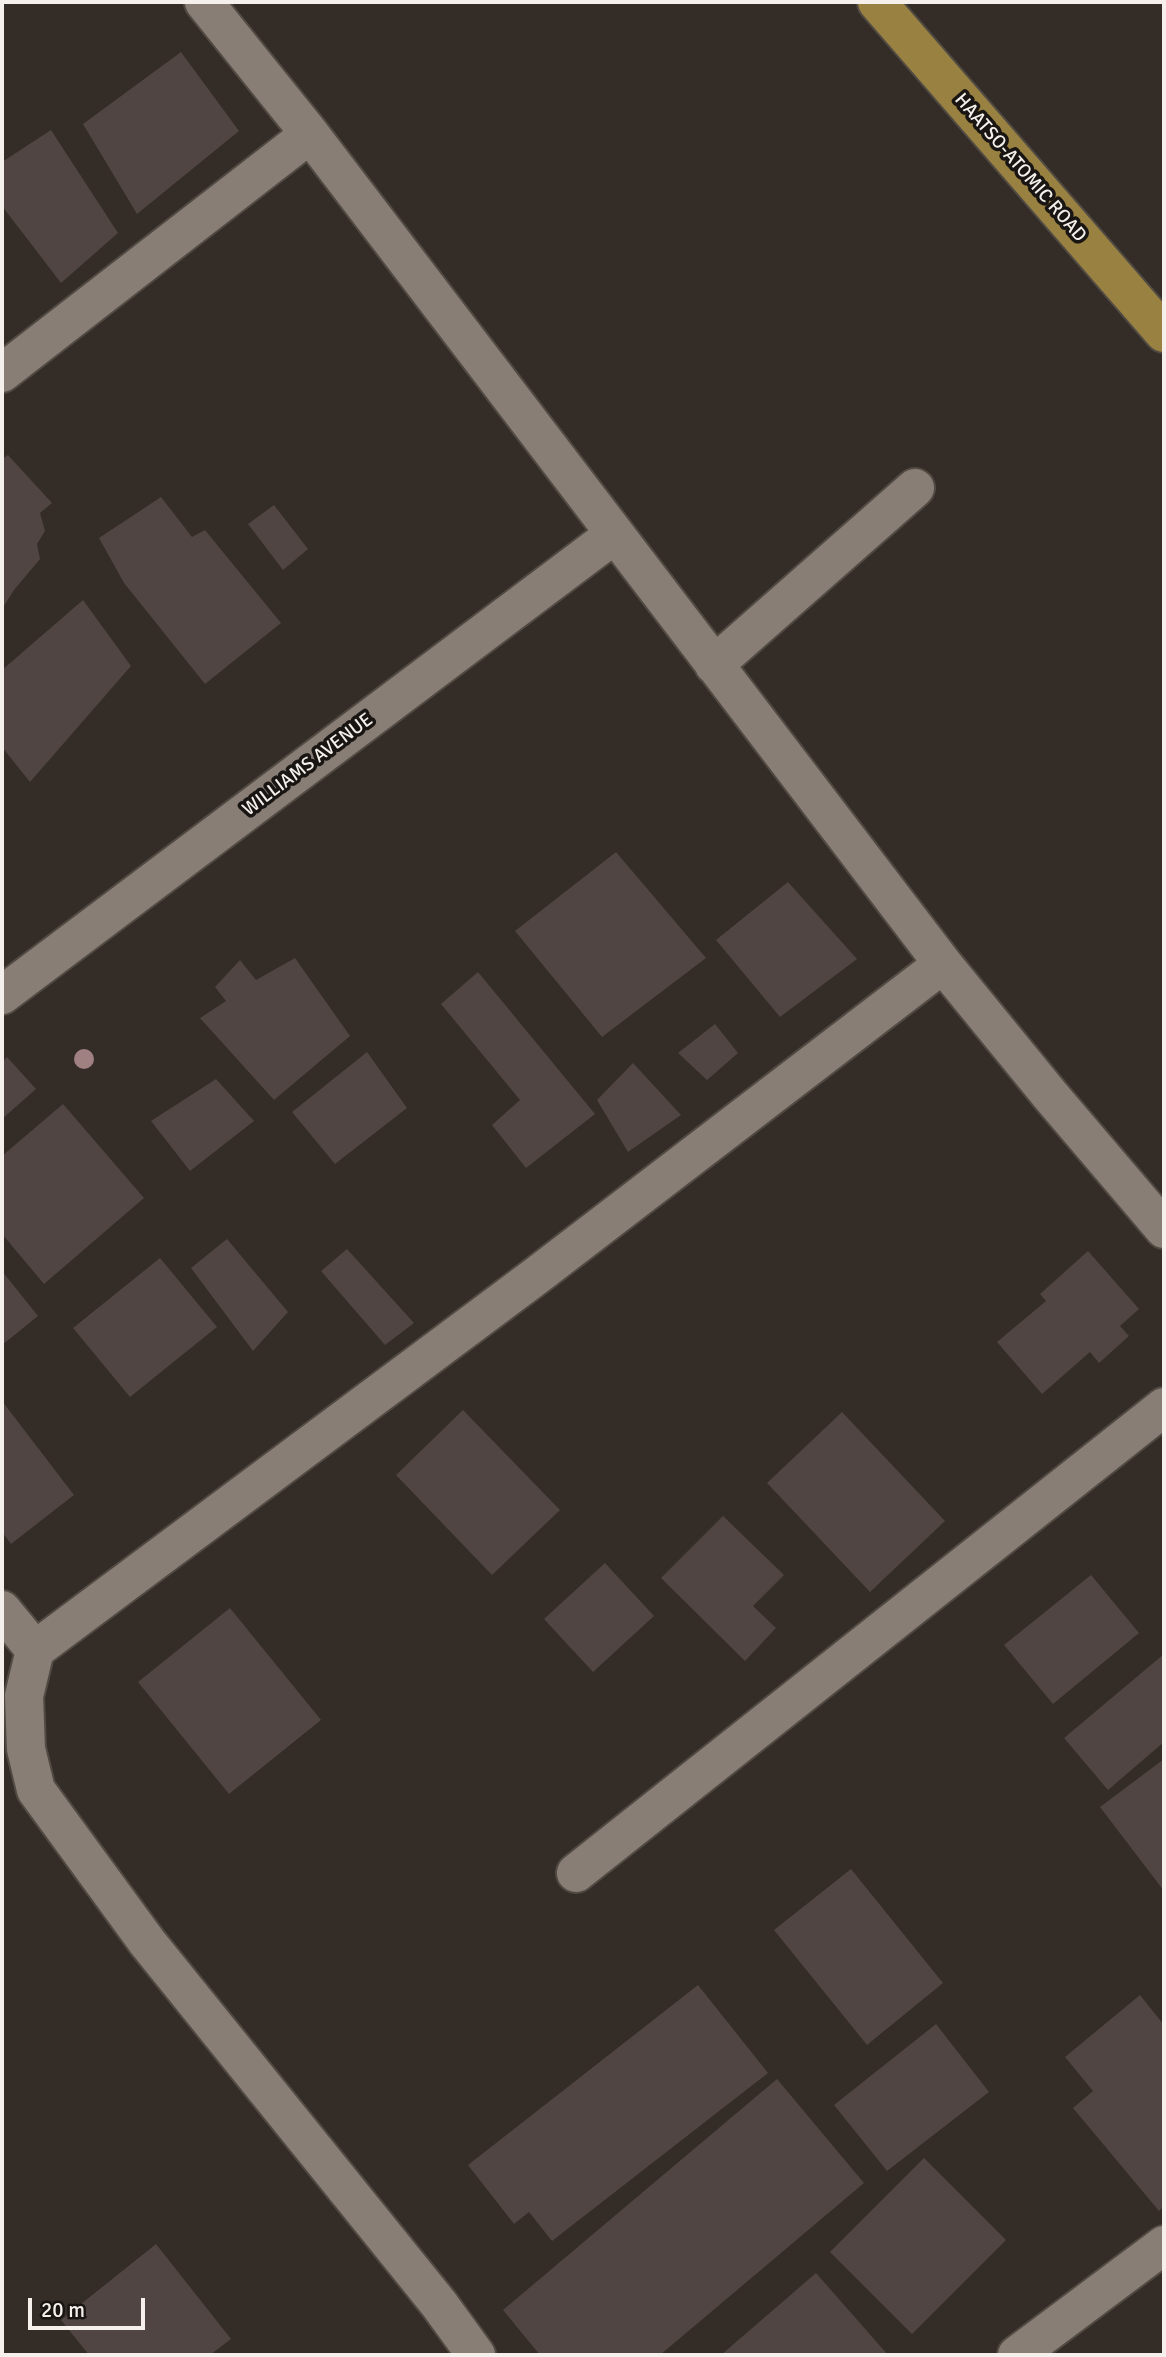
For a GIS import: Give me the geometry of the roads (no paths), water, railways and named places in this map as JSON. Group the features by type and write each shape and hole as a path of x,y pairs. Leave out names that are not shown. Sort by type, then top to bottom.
{"main road":[{"name":"HAATSO-ATOMIC ROAD","path":"877,2 1164,334"}],"street":[{"path":"204,2 310,134 943,964 1050,1095 1160,1215"},
{"path":"2,373 310,134"},
{"path":"714,665 915,488"},
{"name":"WILLIAMS AVENUE","path":"2,995 615,534"},
{"path":"477,2355 439,2304 146,1942 36,1790 26,1749 24,1696 35,1650 536,1276 943,964"},
{"path":"576,1873 1164,1407"},
{"path":"2,1610 35,1650"},
{"path":"1017,2355 1164,2245"}]}
